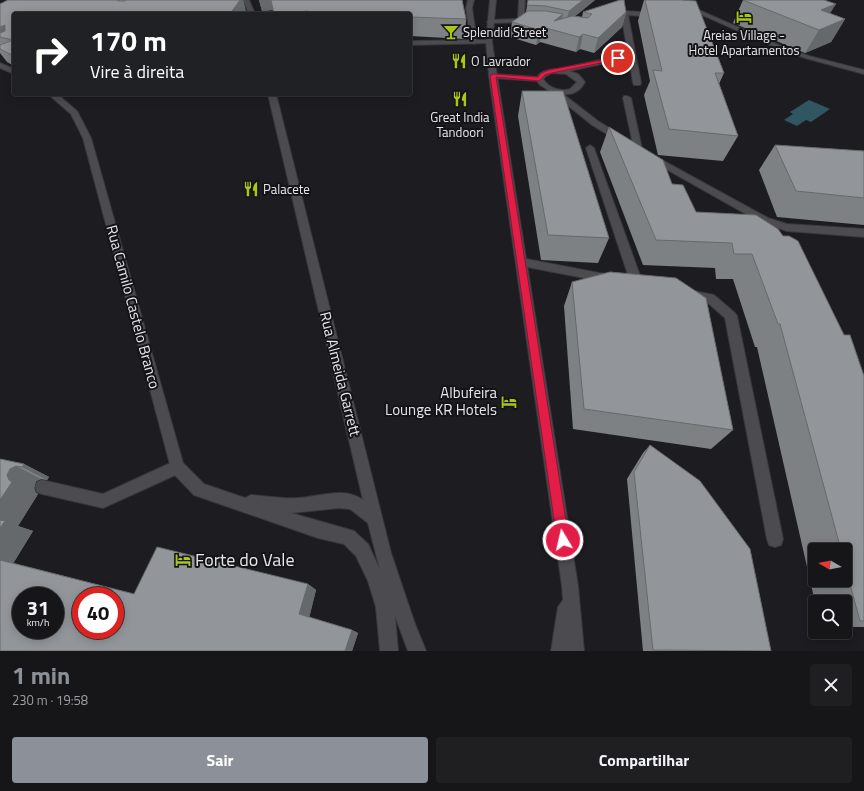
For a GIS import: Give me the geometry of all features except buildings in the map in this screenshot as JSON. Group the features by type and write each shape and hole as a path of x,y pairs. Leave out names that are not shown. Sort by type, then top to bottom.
{"street":[{"path":"246,0 251,12"},
{"path":"493,0 489,42 493,76 570,586 575,651"},
{"path":"521,21 522,0"},
{"path":"637,83 624,13 641,14"},
{"path":"490,22 536,21"},
{"path":"412,43 489,42"},
{"path":"559,71 632,55"},
{"path":"0,65 12,71"},
{"path":"539,79 543,74 551,71 559,71 573,74 581,82 580,87 575,90 565,92 554,91"},
{"path":"493,76 539,79"},
{"path":"539,79 542,85 554,91 595,123 638,150 764,220 787,227 864,233"},
{"name":"Rua Camilo Castelo Branco","path":"54,96 74,113 87,138 177,467 199,490 318,530 348,537 362,550 376,579 385,607 389,651"},
{"name":"Rua Almeida Garrett","path":"272,96 375,518 386,560 406,624 417,651"},
{"path":"627,98 638,150"},
{"path":"590,148 637,284"},
{"path":"521,262 652,287"},
{"path":"674,291 710,298 730,316 775,539"},
{"name":"Rua Camilo Castelo Branco","path":"232,501 297,506 339,500 353,502 375,518"},
{"path":"560,651 570,586"}],"lane":[{"path":"471,0 469,8 474,42"},
{"path":"670,0 779,47 807,57 864,72"},
{"path":"42,487 103,501 177,467"}],"water":[{"path":"809,100 830,109 811,122 806,120 797,126 784,120 793,114 790,112"}],"place":[{"name":"Areias Village - Hotel Apartamentos","path":"744,17"},
{"name":"Splendid Street","path":"451,32"},
{"name":"O Lavrador","path":"459,61"},
{"name":"Great India Tandoori","path":"460,99"},
{"name":"Palacete","path":"251,189"},
{"name":"Albufeira Lounge KR Hotels","path":"509,402"},
{"name":"Forte do Vale","path":"183,560"}],"route":[{"path":"563,540 493,76 539,79 543,74 551,71 559,71 618,58"}]}
